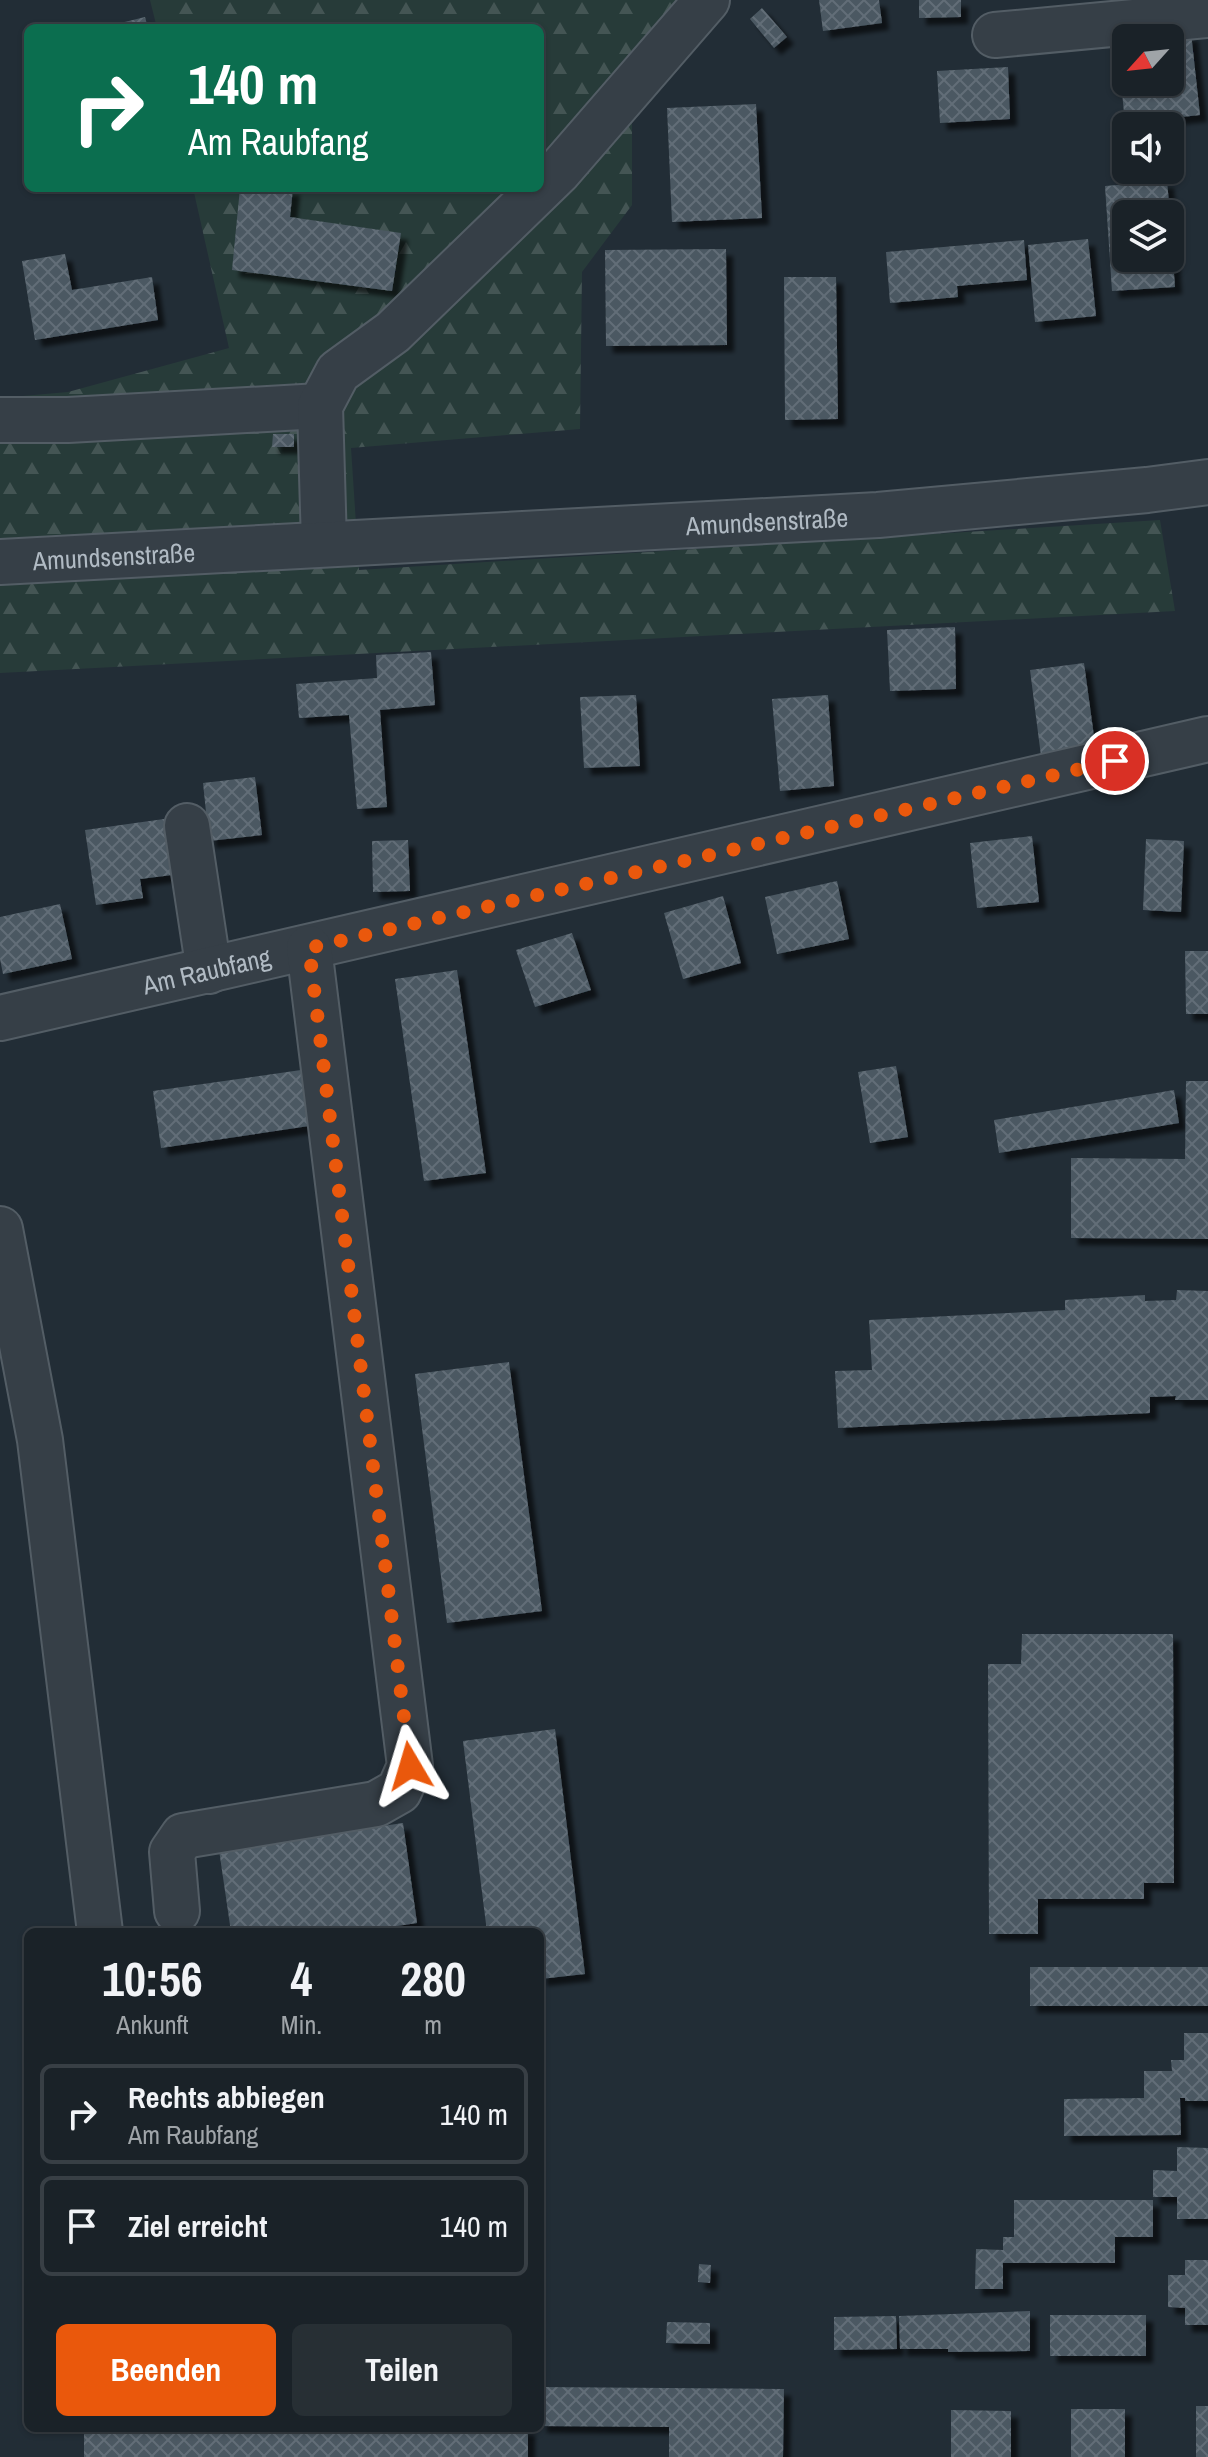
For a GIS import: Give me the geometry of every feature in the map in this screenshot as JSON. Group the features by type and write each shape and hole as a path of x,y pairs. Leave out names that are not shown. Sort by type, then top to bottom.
{"street":[{"path":"544,186 707,0"},
{"path":"995,35 1208,15"},
{"path":"324,544 320,406 338,372 393,332 537,192"},
{"path":"0,420 68,420 320,406"},
{"name":"Amundsenstraße","path":"0,562 878,515 1208,482"},
{"name":"Am Raubfang","path":"0,1018 1208,739"},
{"path":"187,826 209,971"},
{"path":"177,1911 172,1852 183,1836 376,1804 399,1791 410,1766 309,948"},
{"path":"0,1229 40,1440 100,1928"}],"green space":[{"path":"150,0 689,0 632,72 632,205 582,272 580,429 351,448 359,570 1160,520 1175,611 0,673 0,398 68,392 229,348 194,192 544,192 544,24 156,24"}],"building":[{"path":"819,0 879,0 882,23 823,31"},
{"path":"919,0 961,0 961,17 919,18"},
{"path":"762,8 787,37 774,48 750,19"},
{"path":"145,17 147,24 116,24"},
{"path":"1191,33 1200,115 1124,112 1122,96 1184,96 1184,35"},
{"path":"1008,67 1010,119 940,123 937,71"},
{"path":"756,104 762,218 672,222 667,108"},
{"path":"1167,184 1169,200 1112,200 1112,272 1174,272 1175,287 1112,291 1105,186"},
{"path":"240,192 293,192 290,217 401,233 392,291 232,270"},
{"path":"1088,239 1096,316 1035,322 1028,245"},
{"path":"1024,240 1027,280 957,286 958,297 890,303 886,252"},
{"path":"726,249 727,345 606,346 605,250"},
{"path":"65,254 72,290 152,277 158,320 35,340 22,261"},
{"path":"784,277 836,277 838,419 785,420"},
{"path":"273,434 294,434 294,447 272,447"},
{"path":"955,627 956,689 890,691 887,630"},
{"path":"431,652 435,705 380,710 387,807 357,809 349,715 299,718 296,684 377,678 376,655"},
{"path":"1084,663 1096,751 1042,764 1030,670"},
{"path":"636,695 640,766 584,768 580,697"},
{"path":"828,695 834,786 780,791 772,699"},
{"path":"255,777 262,835 209,841 203,783"},
{"path":"164,819 172,875 140,879 143,898 96,905 85,830"},
{"path":"1032,836 1039,902 977,908 970,843"},
{"path":"1146,839 1184,841 1181,912 1143,910"},
{"path":"408,840 410,891 373,892 372,841"},
{"path":"837,881 849,939 777,954 765,897"},
{"path":"723,896 741,963 683,979 664,913"},
{"path":"60,904 72,959 3,974 0,917"},
{"path":"572,933 591,990 535,1007 516,950"},
{"path":"1185,951 1208,951 1208,1014 1186,1014"},
{"path":"457,970 486,1173 424,1181 395,979"},
{"path":"896,1066 908,1137 870,1143 858,1072"},
{"path":"301,1070 309,1126 161,1148 153,1091"},
{"path":"1186,1081 1208,1081 1208,1239 1071,1238 1071,1158 1185,1159"},
{"path":"1174,1090 1179,1123 999,1153 994,1120"},
{"path":"1177,1290 1208,1291 1208,1400 1150,1397 1150,1413 838,1428 835,1371 872,1370 869,1320 1065,1310 1065,1300 1145,1295 1145,1301 1176,1300"},
{"path":"509,1362 542,1611 447,1623 415,1374"},
{"path":"1022,1634 1173,1634 1174,1883 1144,1883 1144,1899 1038,1899 1038,1934 989,1934 988,1664 1021,1664"},
{"path":"555,1729 585,1974 544,1979 544,1928 486,1928 463,1741"},
{"path":"403,1823 417,1923 384,1928 230,1928 219,1850"},
{"path":"1030,1967 1208,1967 1208,2006 1030,2006"},
{"path":"1184,2033 1208,2033 1208,2101 1185,2101 1185,2098 1180,2098 1181,2135 1064,2136 1064,2099 1144,2098 1144,2071 1172,2071 1171,2060 1184,2060"},
{"path":"1177,2147 1208,2148 1208,2219 1177,2219 1177,2197 1153,2197 1153,2170 1177,2171"},
{"path":"1014,2200 1153,2200 1153,2237 1115,2237 1115,2263 1003,2263 1003,2289 975,2289 976,2249 1003,2250 1003,2237 1014,2237"},
{"path":"1185,2260 1208,2260 1208,2325 1185,2325 1185,2308 1168,2307 1168,2275 1185,2275"},
{"path":"699,2264 711,2265 710,2283 698,2282"},
{"path":"1030,2311 1030,2351 900,2349 899,2316"},
{"path":"1050,2315 1146,2315 1146,2356 1050,2356"},
{"path":"896,2316 897,2349 834,2350 834,2317"},
{"path":"667,2322 710,2323 710,2344 666,2343"},
{"path":"544,2387 784,2389 783,2457 669,2457 669,2427 544,2426"},
{"path":"1196,2406 1208,2406 1208,2457 1196,2457"},
{"path":"1071,2409 1125,2409 1125,2457 1071,2457"},
{"path":"951,2410 1011,2411 1011,2457 951,2457"},
{"path":"84,2432 528,2432 528,2457 84,2457"}],"route":[{"path":"410,1766 309,948 1115,761"}]}
